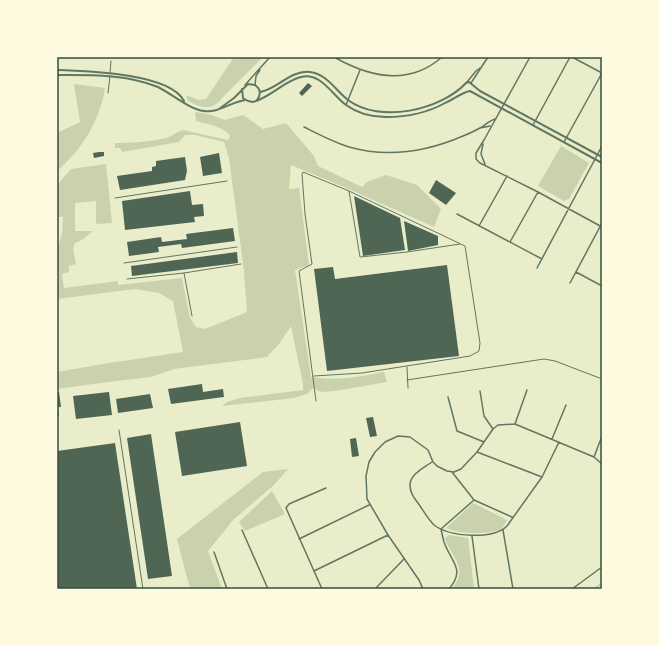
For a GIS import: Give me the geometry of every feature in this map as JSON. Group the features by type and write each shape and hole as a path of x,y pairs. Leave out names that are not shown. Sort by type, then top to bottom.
{"street":[{"path":"255,85 256,76 270,57"},
{"path":"334,57 360,70 381,76 408,75 428,66 442,57"},
{"path":"471,83 488,57"},
{"path":"530,57 475,156 477,161 601,226"},
{"path":"533,126 571,57 602,73 564,142"},
{"path":"217,111 234,98 264,65"},
{"path":"260,92 270,89 292,75 312,72 326,79 354,104 374,110 400,112 415,110 431,105 452,94 464,86 480,68"},
{"path":"57,70 118,74 148,80 172,90 184,101"},
{"path":"346,105 360,70"},
{"path":"57,75 99,76 136,81 158,88 201,110 217,111 237,102 245,100 253,102 266,97 294,79 307,76 318,79 325,84 346,105 360,112 385,117 411,116 437,107 472,90 473,86"},
{"path":"245,85 250,83 259,89 260,92 258,98 253,102"},
{"path":"466,83 471,83"},
{"path":"471,83 473,86 504,104 602,157"},
{"path":"464,86 465,90 602,163"},
{"path":"242,89 242,95 245,100"},
{"path":"304,127 349,147 373,152 394,153 432,148 459,138 495,119"},
{"path":"480,128 491,126"},
{"path":"484,140 480,154 485,164"},
{"path":"538,268 602,146"},
{"path":"479,226 507,176"},
{"path":"510,242 538,192"},
{"path":"457,214 542,259"},
{"path":"570,283 602,223"},
{"path":"576,272 602,286"},
{"path":"515,424 527,390"},
{"path":"480,391 484,416 493,428"},
{"path":"448,397 457,431 484,442"},
{"path":"552,439 566,405"},
{"path":"423,589 419,580 369,505 367,499 365,484 369,462 375,452 385,442 398,436 410,437 428,450 433,462 441,469 452,472 461,469 477,452 493,428 498,425 515,424 594,457 602,464"},
{"path":"594,457 602,436"},
{"path":"433,462 413,476 410,488 415,499 430,520 441,530 472,536 492,533 503,530 512,518 542,477 559,442"},
{"path":"477,452 542,477"},
{"path":"452,472 474,500 512,518"},
{"path":"322,589 286,510 286,507 289,504 326,488"},
{"path":"441,530 474,500"},
{"path":"299,539 369,505"},
{"path":"242,530 268,589"},
{"path":"441,530 444,544 457,568 457,576 448,589"},
{"path":"503,530 513,589"},
{"path":"314,571 388,535"},
{"path":"472,536 479,589"},
{"path":"214,552 227,589"},
{"path":"375,589 404,559"},
{"path":"572,589 602,567"}],"lane":[{"path":"108,93 111,61"},
{"path":"314,376 362,373 470,356 476,353 480,348 480,343 465,246 349,191 302,172 305,214 312,264 299,271 314,376 316,401"},
{"path":"115,198 228,181"},
{"path":"349,191 360,257 460,244"},
{"path":"124,263 237,247"},
{"path":"127,279 184,273 241,264"},
{"path":"184,273 192,316"},
{"path":"407,380 544,359 555,361 602,380"},
{"path":"407,366 408,388"},
{"path":"119,430 143,589"}],"green space":[{"path":"234,57 263,57 215,105 202,107 187,100 186,95 199,100 206,99"},
{"path":"74,84 105,88 103,100 94,123 82,144 57,171 57,133 80,122"},
{"path":"195,112 208,114 225,120 243,115 263,129 286,123 314,156 318,166 362,187 367,182 386,175 417,185 441,209 434,227 291,165 289,189 299,188 309,265 295,270 311,377 330,379 348,378 384,372 387,382 335,391 321,392 313,388 307,394 294,398 222,406 227,402 240,398 303,390 291,326 279,344 267,357 174,369 151,377 57,389 57,372 183,352 173,301 159,293 135,289 57,299 57,251 62,233 63,217 57,217 57,185 71,169 106,164 112,223 96,224 96,201 75,203 75,231 93,231 82,240 75,243 73,249 76,264 69,266 69,272 62,274 64,288 118,281 118,285 182,278 190,318 196,327 205,329 247,312 244,271 229,158 224,142 195,135 185,135 179,142 122,152 120,148 115,148 115,143 140,142 160,139 183,130 228,140 230,136 224,130 196,121"},
{"path":"561,146 589,163 569,199 564,201 538,186"},
{"path":"288,469 273,486 234,519 208,551 222,589 190,589 177,539 263,472"},
{"path":"272,491 285,514 245,531 239,522"},
{"path":"473,503 507,520 501,530 473,533 459,532 446,528"},
{"path":"449,535 468,538 474,589 452,589 457,581 459,568 447,545 445,538"}],"building":[{"path":"308,83 312,86 302,96 299,93"},
{"path":"104,152 104,156 94,158 93,153"},
{"path":"219,153 222,173 203,176 200,157"},
{"path":"185,157 187,171 185,180 120,190 117,176 152,171 152,167 156,166 156,161"},
{"path":"436,180 456,193 446,205 429,193"},
{"path":"190,191 192,205 203,204 204,216 194,217 195,222 125,230 122,201"},
{"path":"354,196 400,218 405,250 363,256"},
{"path":"404,221 438,236 438,245 408,251"},
{"path":"233,228 235,241 182,248 181,244 158,247 159,252 129,256 127,242 161,237 162,242 187,239 186,234"},
{"path":"237,252 238,263 132,276 131,266"},
{"path":"447,265 459,356 327,371 314,269 333,267 335,279"},
{"path":"202,384 203,392 223,389 224,397 171,404 168,389"},
{"path":"57,392 59,392 61,407 58,407 59,416 57,416"},
{"path":"109,392 112,415 76,419 73,396"},
{"path":"150,394 153,408 118,413 116,399"},
{"path":"373,417 377,436 370,437 366,418"},
{"path":"240,422 247,466 182,476 175,432"},
{"path":"151,434 172,576 148,579 127,438"},
{"path":"356,438 359,456 352,457 350,439"},
{"path":"115,443 137,589 57,589 57,451"}],"waterway":[{"path":"594,589 602,583"}]}
